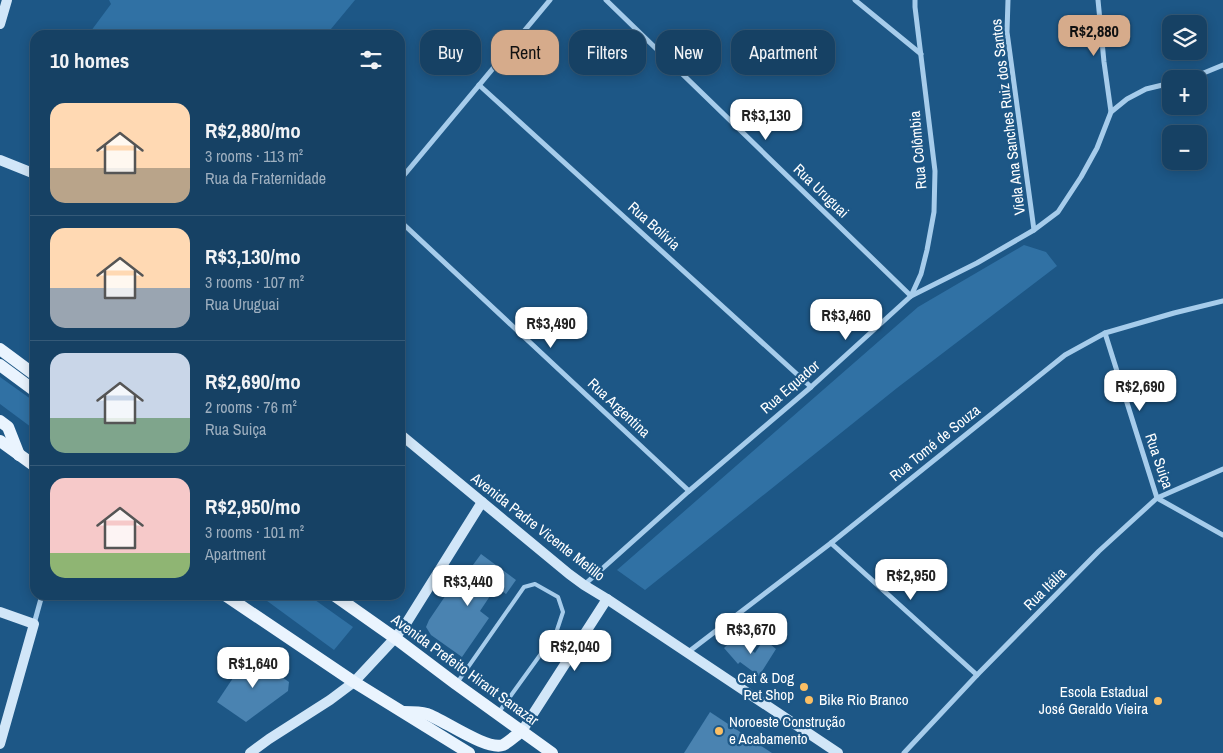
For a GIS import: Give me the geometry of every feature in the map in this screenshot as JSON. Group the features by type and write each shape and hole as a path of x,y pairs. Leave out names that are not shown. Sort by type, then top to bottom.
{"main road":[{"path":"0,24 7,0"},
{"path":"0,160 30,172"},
{"path":"0,349 30,371"},
{"path":"0,365 30,387"},
{"path":"0,421 8,427 19,454"},
{"name":"Avenida Padre Vicente Melillo","path":"405,438 584,585 838,753"},
{"path":"0,441 30,462"},
{"path":"250,753 354,682 395,638 482,502"},
{"path":"401,711 425,714 486,744 502,745 522,731 607,599"},
{"path":"233,600 354,682 469,753"},
{"name":"Avenida Prefeito Hirant Sanazar","path":"341,600 552,753"},
{"path":"0,612 34,624 0,744"}],"street":[{"path":"405,174 550,0"},
{"name":"Rua Uruguai","path":"606,0 911,296"},
{"path":"854,0 921,54"},
{"name":"Rua Colômbia","path":"911,296 921,274 934,212 935,171 915,0"},
{"name":"Viela Ana Sanches Ruiz dos Santos","path":"1008,0 1007,32 1034,230"},
{"path":"1098,0 1111,112"},
{"path":"1207,72 1223,65"},
{"name":"Rua Bolívia","path":"479,85 812,386"},
{"path":"1111,112 1127,99 1146,89 1162,85"},
{"name":"Rua Equador","path":"584,585 689,491 812,386 911,296 978,263 1034,230 1058,212 1097,148 1111,112"},
{"name":"Rua Argentina","path":"405,226 689,491"},
{"name":"Rua Tomé de Souza","path":"687,653 831,542 1065,355 1105,333 1223,301"},
{"name":"Rua Suiça","path":"1105,333 1157,498 1223,535"},
{"name":"Rua Itália","path":"904,753 977,675 1099,551 1157,498 1223,469"},
{"path":"831,542 977,675"},
{"path":"34,624 41,600"}],"lane":[{"path":"456,684 524,588 535,584 558,597 563,612 556,633 498,714"}],"shaded area":[{"path":"109,0 355,0 330,30 92,30 111,4"},
{"path":"1024,245 1046,252 1057,266 897,388 645,590 617,570 918,307"},
{"path":"0,377 30,398 30,426 0,404"},
{"path":"266,600 315,600 353,627 334,650"}],"building":[{"path":"481,554 516,580 506,594 496,587 480,611 489,618 462,657 431,635 426,627 448,592 457,597 476,573 470,569"},
{"path":"735,637 755,653 764,639 776,649 759,676 740,662 738,664 724,648"},
{"path":"249,654 289,682 288,691 246,722 217,702"},
{"name":"Noroeste Construção e Acabamento","path":"710,712 772,753 684,753"}],"place":[{"name":"Cat & Dog Pet Shop","path":"804,687"},
{"name":"Bike Rio Branco","path":"809,700"},
{"name":"Escola Estadual José Geraldo Vieira","path":"1158,701"},
{"name":"Noroeste Construção e Acabamento","path":"719,731"}]}
